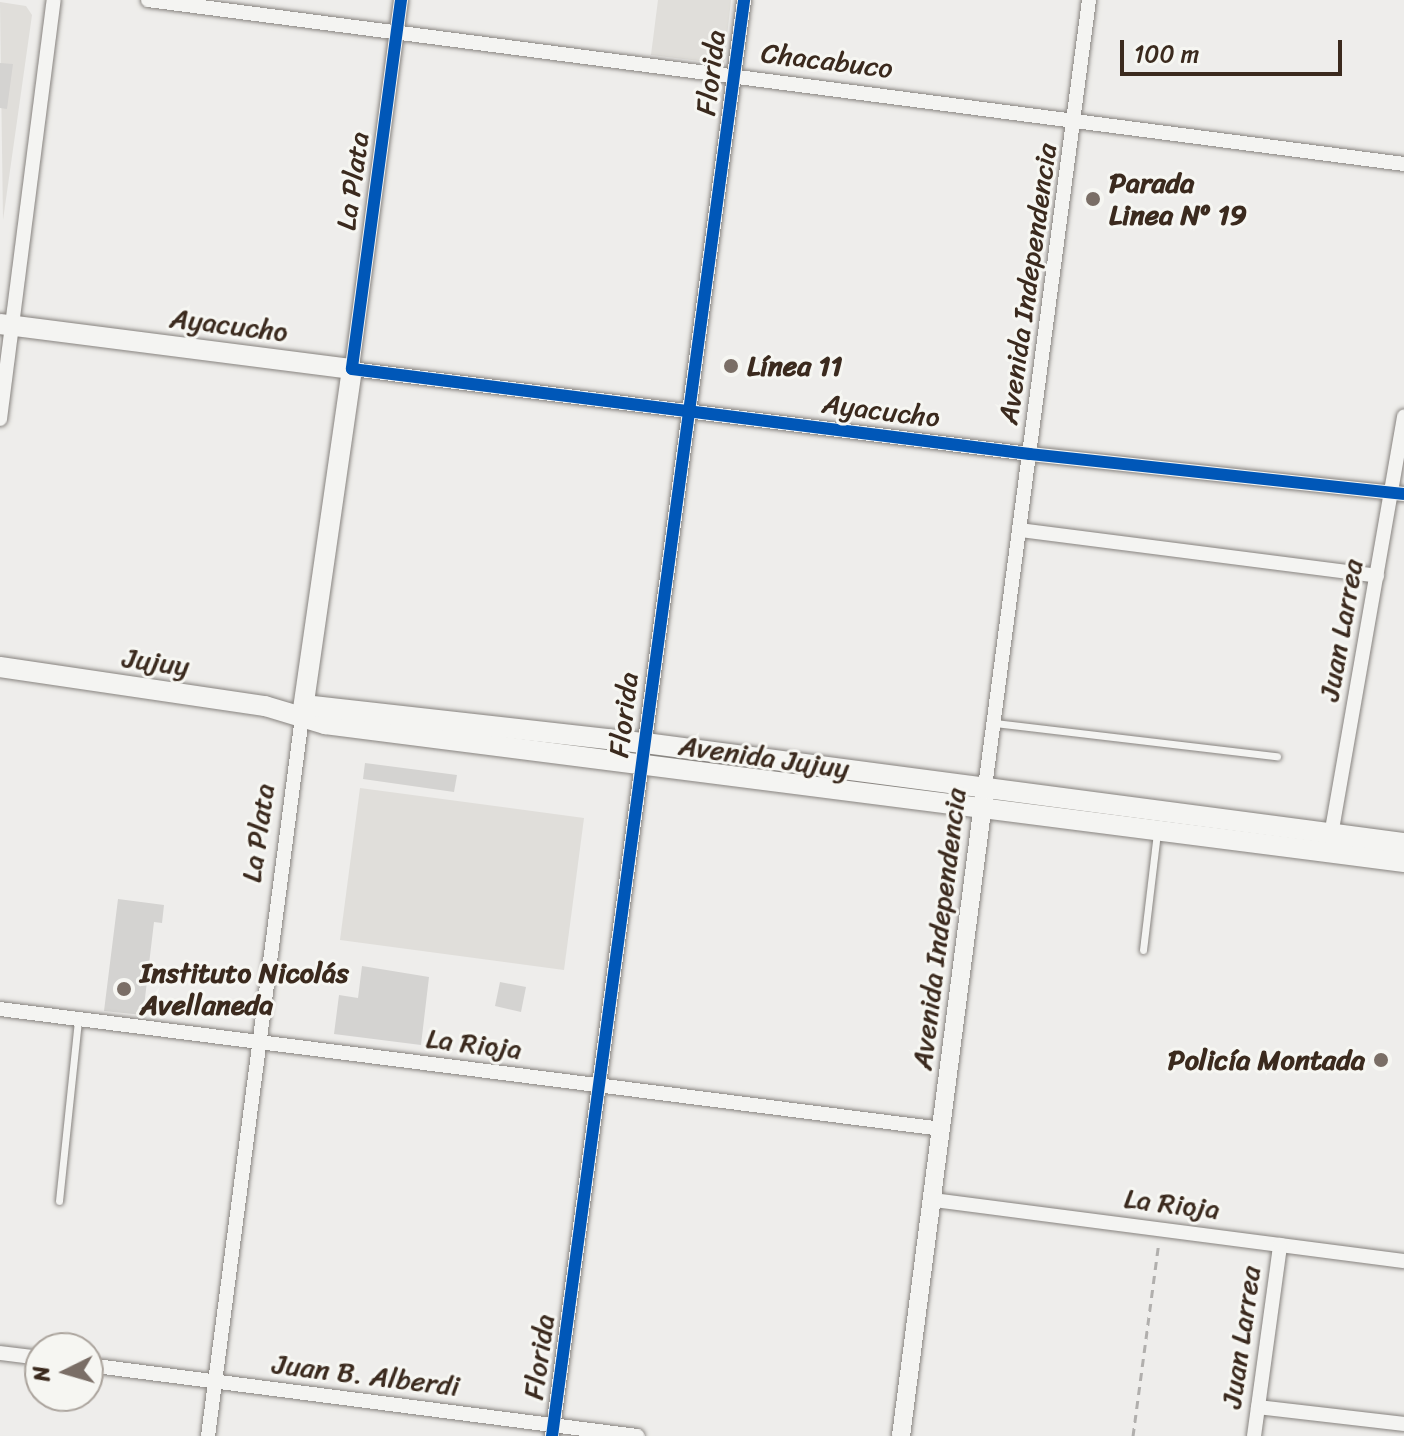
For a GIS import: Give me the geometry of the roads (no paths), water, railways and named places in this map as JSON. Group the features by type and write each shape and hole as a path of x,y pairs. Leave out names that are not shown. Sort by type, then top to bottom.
{"main road":[{"name":"Ayacucho","path":"6,324 352,369"},
{"name":"La Plata","path":"303,711 352,369"},
{"name":"Jujuy","path":"0,667 303,711"},
{"name":"Avenida Jujuy","path":"303,711 645,743 985,787 1330,843 1404,862"},
{"name":"Avenida Jujuy","path":"303,711 642,765 1157,831 1330,843 1404,843"},
{"name":"Avenida Independencia","path":"901,1436 934,1200 985,787"}],"street":[{"path":"0,419 6,324 54,0"},
{"name":"Chacabuco","path":"148,0 1404,164"},
{"name":"La Plata","path":"352,369 401,0"},
{"name":"Florida","path":"553,1430 744,0"},
{"name":"Avenida Independencia","path":"985,787 1089,0"},
{"name":"Ayacucho","path":"352,369 1030,454 1397,493"},
{"name":"Juan Larrea","path":"1330,843 1377,576 1397,493 1404,416"},
{"path":"1020,530 1377,576"},
{"name":"La Plata","path":"208,1436 303,711"},
{"name":"La Rioja","path":"0,1009 942,1129"},
{"name":"La Rioja","path":"934,1200 1404,1261"},
{"name":"Juan Larrea","path":"1254,1436 1280,1245"},
{"path":"0,1353 24,1356"},
{"name":"Juan B. Alberdi","path":"104,1367 553,1430 637,1436"},
{"path":"1258,1407 1404,1424"}],"lane":[{"path":"994,723 1277,756"},
{"path":"1143,950 1157,831"},
{"path":"59,1201 78,1020"}],"place":[{"name":"Parada Linea Nº 19","path":"1093,199"},
{"name":"Línea 11","path":"731,366"},
{"name":"Instituto Nicolás Avellaneda","path":"124,989"},
{"name":"Policía Montada","path":"1381,1060"}]}
